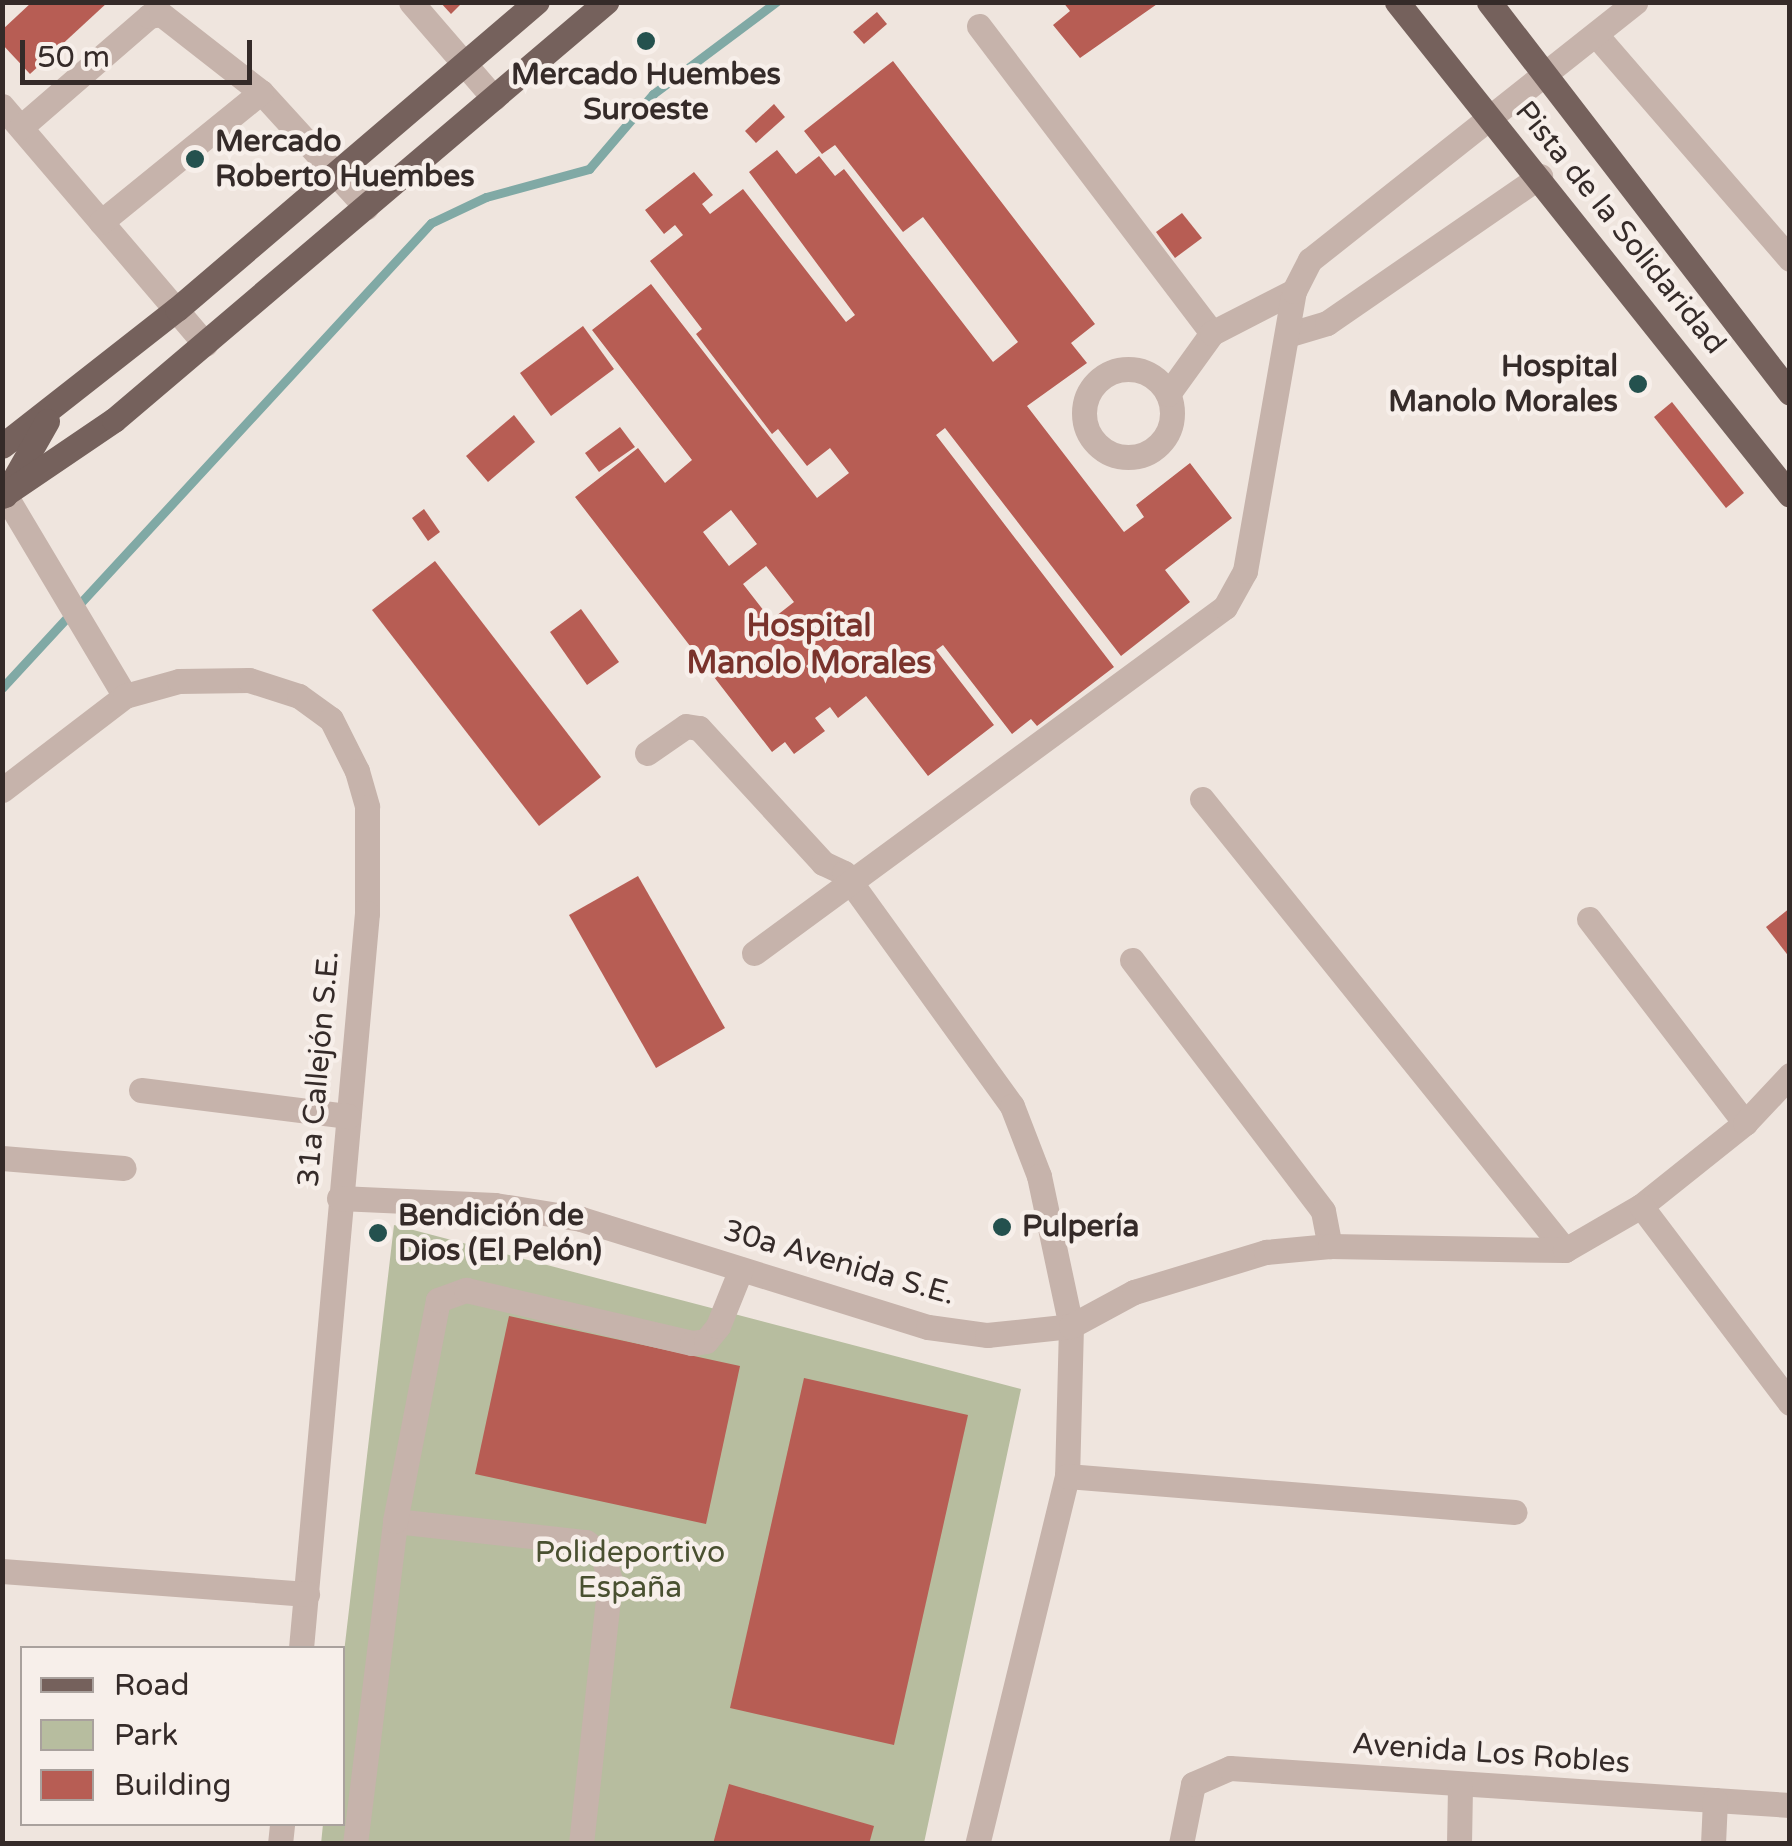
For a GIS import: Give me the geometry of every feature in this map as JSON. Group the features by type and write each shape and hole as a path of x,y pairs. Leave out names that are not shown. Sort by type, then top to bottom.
{"main road":[{"path":"2,446 177,309 537,2"},
{"path":"3,495 205,344 606,2"},
{"name":"Pista de la Solidaridad","path":"1397,2 1540,176 1790,495"},
{"name":"Pista de la Solidaridad","path":"1489,2 1790,393"},
{"path":"3,495 58,405"}],"street":[{"path":"411,2 494,98"},
{"path":"754,953 853,886 1224,607 1248,559 1294,291 1310,260 1635,2"},
{"path":"21,128 148,16 172,21 261,92 341,172 366,207"},
{"path":"979,26 1212,333"},
{"path":"1596,35 1785,246"},
{"path":"102,222 261,92"},
{"path":"2,106 205,344"},
{"path":"1287,335 1328,324 1540,176"},
{"path":"1168,394 1212,333 1294,291"},
{"path":"2,790 125,696 3,495"},
{"name":"31a Callejón S.E.","path":"125,696 179,681 249,680 298,696 331,718 367,807 366,913 301,1646"},
{"path":"646,753 686,726 699,728 823,863 853,886 955,1022 1012,1106 1039,1176 1071,1326 1067,1476 978,1844"},
{"path":"1202,799 1565,1250 1641,1206 1745,1123 1790,1075"},
{"path":"1590,919 1745,1123"},
{"path":"1132,960 1323,1211 1330,1246"},
{"path":"141,1090 348,1116"},
{"path":"2,1158 124,1168"},
{"name":"30a Avenida S.E.","path":"339,1198 495,1205 581,1219 928,1327 987,1334 1071,1326 1134,1292 1266,1252 1330,1246 1565,1250"},
{"path":"1641,1206 1790,1403"},
{"path":"355,1844 395,1521 438,1300 466,1290 692,1343 706,1341 718,1326 741,1269"},
{"path":"1067,1476 1514,1512"},
{"path":"395,1521 586,1542 603,1556 610,1580 581,1844"},
{"path":"2,1571 306,1594"},
{"name":"Avenida Los Robles","path":"1181,1844 1193,1784 1230,1768 1460,1788 1790,1805"},
{"path":"1459,1844 1460,1788"},
{"path":"1714,1844 1715,1800"}],"green space":[{"name":"Polideportivo España","path":"394,1225 1021,1389 924,1843 321,1844 323,1826 345,1826 345,1646"}],"building":[{"path":"32,2 108,2 30,74 2,44 2,30"},
{"path":"440,2 463,2 451,14"},
{"path":"1063,2 1160,2 1080,58 1053,25 1070,11"},
{"path":"877,12 887,24 864,44 853,32"},
{"path":"893,61 1095,324 1071,343 1087,363 1027,406 1124,532 1144,517 1136,505 1190,463 1232,518 1165,570 1190,602 1121,656 945,428 936,435 1114,667 1037,726 1031,719 1012,734 943,645 936,650 994,725 928,776 866,696 838,718 830,707 815,718 825,731 794,754 785,742 772,752 575,497 638,448 665,483 692,460 592,330 651,284 817,498 849,473 830,448 807,466 778,429 772,434 696,334 702,329 650,261 683,235 675,225 664,234 645,210 694,172 713,195 702,204 710,214 743,189 846,322 855,315 749,172 777,150 796,174 819,156 835,176 844,169 993,362 1018,342 923,217 903,232 835,145 822,154 804,131","holes":["731,510 757,544 729,566 703,532","766,566 794,602 771,620 743,584","829,648 834,654 810,671 806,666"]},
{"path":"774,104 785,117 756,143 745,131"},
{"path":"1182,213 1202,238 1175,258 1156,232"},
{"path":"583,326 614,369 551,416 520,373"},
{"path":"1672,402 1744,493 1726,508 1654,417"},
{"path":"514,415 535,442 488,482 466,456"},
{"path":"620,427 635,447 599,472 585,453"},
{"path":"424,509 440,532 428,541 412,518"},
{"path":"435,561 601,777 539,826 372,610"},
{"path":"581,609 619,662 587,685 550,632"},
{"path":"638,876 725,1028 656,1068 569,915"},
{"path":"1790,908 1790,958 1766,927"},
{"path":"509,1316 740,1366 706,1524 475,1474"},
{"name":"Polideportivo España","path":"804,1378 968,1415 894,1745 730,1708"},
{"path":"729,1784 874,1826 869,1844 713,1844"}],"waterway":[{"path":"2,688 431,223 486,197 589,169 653,94 776,2"}],"place":[{"name":"Mercado Huembes Suroeste","path":"646,41"},
{"name":"Mercado Roberto Huembes","path":"195,159"},
{"name":"Hospital Manolo Morales","path":"1638,384"},
{"name":"Pulpería","path":"1002,1227"},
{"name":"Bendición de Dios (El Pelón)","path":"378,1233"}],"district":[{"name":"Hospital Manolo Morales","path":"809,646"}]}
